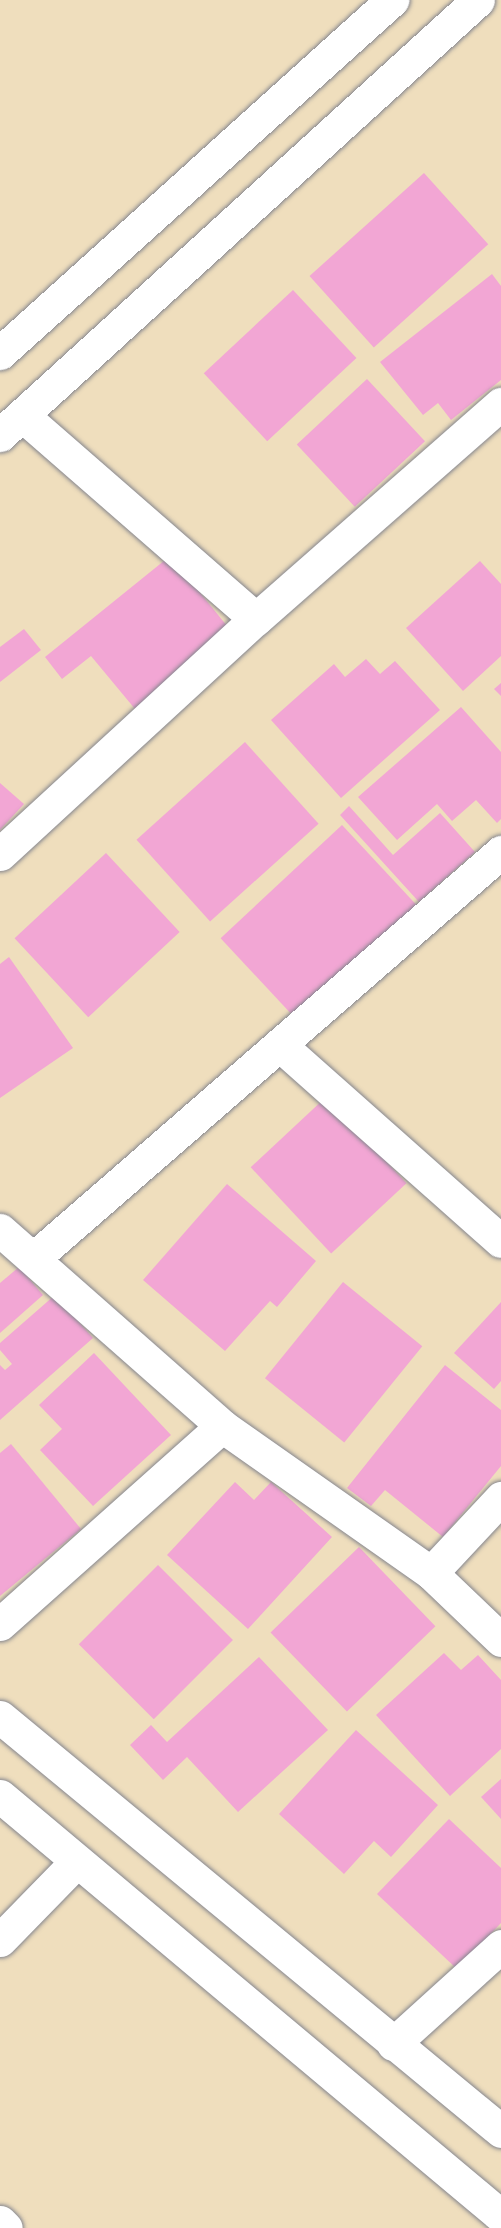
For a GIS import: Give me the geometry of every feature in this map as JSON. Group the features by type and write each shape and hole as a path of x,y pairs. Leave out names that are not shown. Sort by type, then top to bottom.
{"street":[{"path":"0,353 392,0"},
{"path":"256,619 11,425 478,0"},
{"path":"0,854 256,619 501,404"},
{"path":"33,1258 501,852"},
{"path":"280,1045 501,1241"},
{"path":"0,1230 222,1426 431,1573 501,1640"},
{"path":"0,1624 222,1426"},
{"path":"431,1573 501,1498"},
{"path":"0,1717 501,2131"},
{"path":"0,1796 501,2216"},
{"path":"0,1940 77,1861"},
{"path":"393,2044 501,1946"},
{"path":"0,2222 6,2228"}],"building":[{"path":"424,173 488,244 374,347 310,276"},
{"path":"492,274 501,286 501,380 451,420 438,403 423,415 380,362"},
{"path":"293,290 356,358 267,441 204,373"},
{"path":"367,379 425,441 355,507 297,444"},
{"path":"170,556 232,632 135,709 91,656 62,679 45,657"},
{"path":"480,561 501,584 501,656 463,691 406,628"},
{"path":"24,629 41,650 0,682 0,647"},
{"path":"366,659 380,674 395,661 440,710 341,798 271,720 334,664 345,677"},
{"path":"501,683 501,696 494,689"},
{"path":"461,707 501,752 501,819 497,823 476,800 452,821 437,804 397,840 358,797"},
{"path":"245,742 319,824 210,921 137,840"},
{"path":"0,783 24,804 0,830"},
{"path":"349,806 393,855 440,813 475,852 419,902 340,815"},
{"path":"342,825 418,906 296,1019 221,938"},
{"path":"106,853 180,932 88,1017 15,938"},
{"path":"9,957 73,1048 0,1098 0,964"},
{"path":"326,1097 406,1183 331,1254 251,1167"},
{"path":"227,1184 316,1261 277,1307 270,1301 225,1351 143,1280"},
{"path":"19,1267 43,1295 0,1333 0,1283"},
{"path":"343,1282 422,1346 344,1443 265,1378"},
{"path":"55,1295 93,1338 0,1420 0,1365 5,1370 12,1364 0,1350 0,1343"},
{"path":"501,1302 501,1381 494,1389 454,1353"},
{"path":"94,1353 171,1435 93,1506 40,1450 62,1429 39,1405"},
{"path":"445,1365 501,1410 501,1466 443,1537 385,1490 371,1506 347,1488"},
{"path":"11,1444 81,1529 0,1596 0,1453"},
{"path":"235,1482 254,1500 271,1482 332,1537 248,1629 167,1555"},
{"path":"359,1547 435,1626 347,1712 271,1632"},
{"path":"158,1565 233,1640 154,1719 79,1644"},
{"path":"444,1653 461,1670 478,1655 501,1680 501,1749 450,1796 376,1715"},
{"path":"259,1657 328,1730 238,1812 187,1757 163,1780 130,1745 151,1725 167,1742"},
{"path":"356,1730 438,1805 391,1857 374,1841 344,1874 279,1814"},
{"path":"501,1779 501,1819 481,1797"},
{"path":"449,1819 501,1868 501,1923 457,1969 377,1894"}]}
